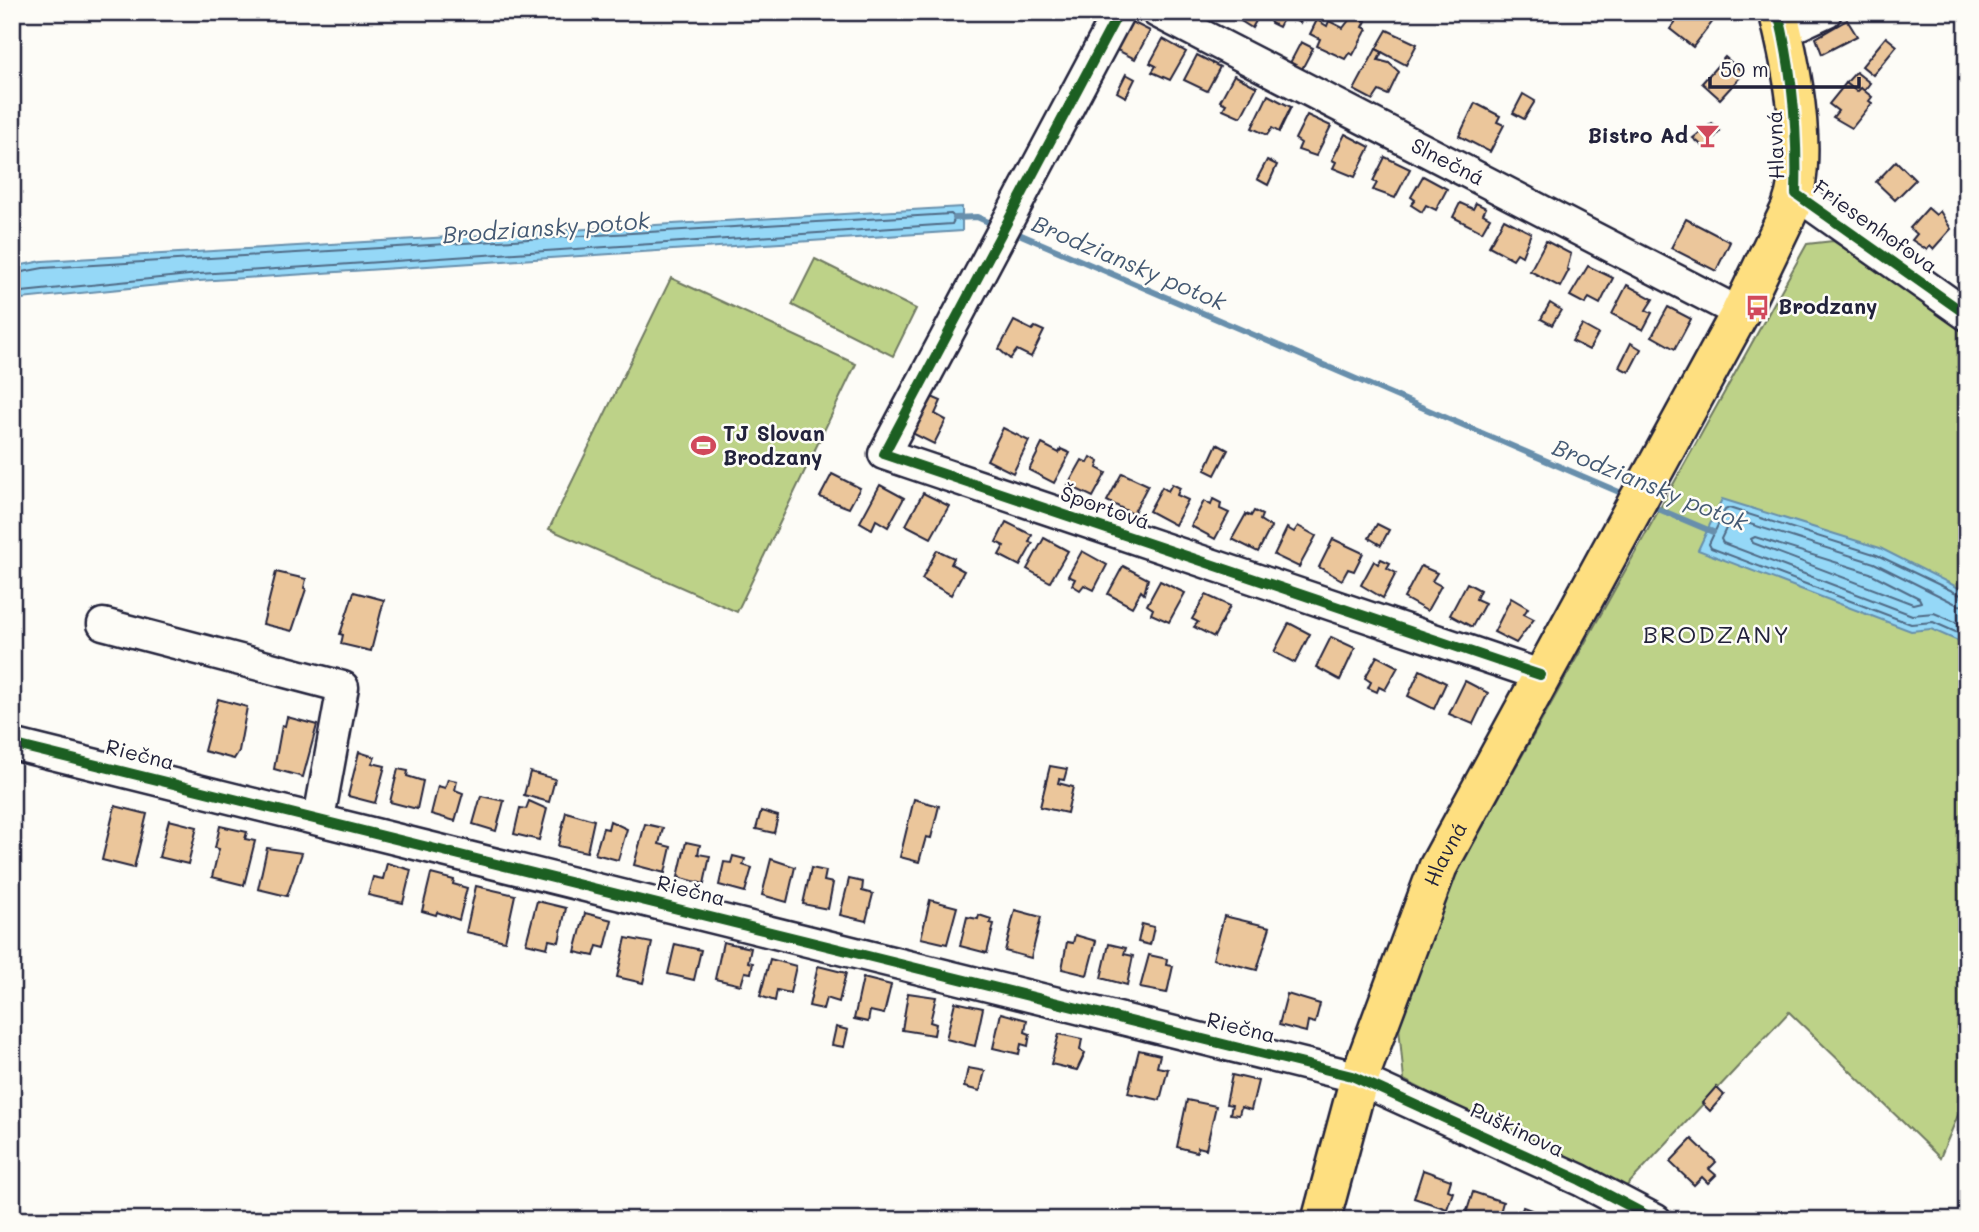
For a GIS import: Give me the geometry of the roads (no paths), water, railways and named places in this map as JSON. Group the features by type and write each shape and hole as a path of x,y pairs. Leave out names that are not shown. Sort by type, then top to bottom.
{"main road":[{"name":"Hlavná","path":"1321,1220 1359,1079 1438,866 1740,313 1796,194 1798,140 1780,22"}],"street":[{"name":"Športová","path":"1119,12 884,454 1540,675"},
{"name":"Slnečná","path":"1157,12 1740,313"},
{"path":"1780,22 1826,12"},
{"name":"Friesenhofova","path":"1796,194 1967,315"},
{"path":"103,624 342,687 319,818"},
{"name":"Riečna","path":"12,744 319,818 1359,1079"},
{"name":"Puškinova","path":"1359,1079 1580,1180 1656,1220"}],"water":[{"path":"962,207 962,231 199,281 12,300 12,267 42,261"},
{"path":"1722,499 1880,548 1967,592 1967,645 1931,629 1911,631 1698,550"}],"waterway":[{"name":"Brodziansky potok","path":"955,218 977,217 995,225"},
{"name":"Brodziansky potok","path":"1012,231 1626,495"},
{"name":"Brodziansky potok","path":"1649,505 1713,532"}],"place":[{"name":"Bistro Ad","path":"1708,136"},
{"name":"Brodzany","path":"1758,307"},
{"name":"TJ Slovan Brodzany","path":"703,446"}],"district":[{"name":"BRODZANY","path":"1717,635"}]}
